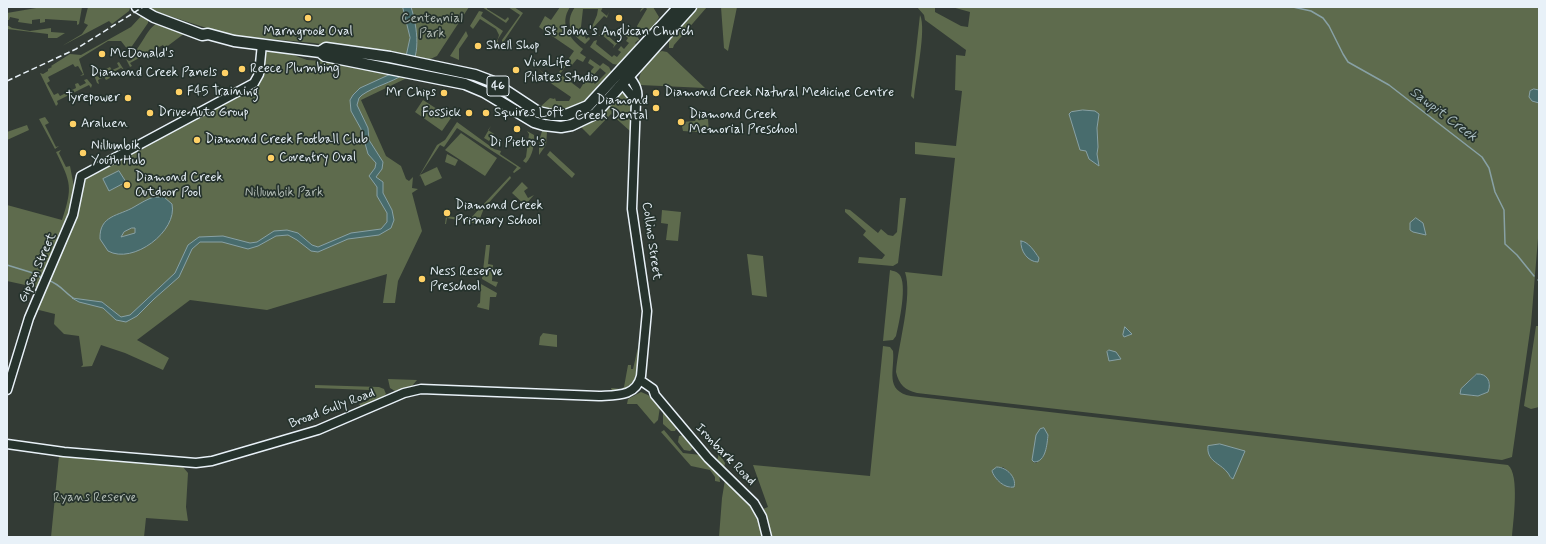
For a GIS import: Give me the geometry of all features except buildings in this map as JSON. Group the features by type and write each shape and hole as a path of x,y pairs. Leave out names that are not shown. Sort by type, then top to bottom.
{"main road":[{"name":"46","path":"320,52 326,48 390,57 489,80 534,109 545,114 566,115 588,106 679,7"},
{"path":"545,114 544,125 567,126 589,118 626,81 691,7"},
{"name":"46","path":"140,8 192,24 204,29 208,34 230,41 320,52 325,56 435,78 476,88 544,125"},
{"path":"435,78 438,67"},
{"path":"619,72 626,81"}],"street":[{"name":"Gipson Street","path":"7,390 29,318 71,222 76,207 80,178 88,171 148,141 254,83 259,74 262,44"},
{"name":"Collins Street","path":"626,81 636,89 638,97 636,101 632,209 646,312 639,382"},
{"name":"Ironbark Road","path":"639,382 655,395 708,458 754,503 762,517 767,537"},
{"name":"Broad Gully Road","path":"7,444 64,452 196,463 212,461 314,432 404,393 421,389 618,396 629,393 639,382"}],"green space":[{"path":"42,7 82,7 79,24 77,25 77,21 45,19 45,22 40,23 40,19 32,20 32,24 18,22 19,19 10,17 9,20 7,20 7,13"},
{"path":"88,7 130,8 129,11 112,24 109,21 62,46 82,34 88,25 84,23"},
{"name":"Centennial Park","path":"150,7 469,7 437,56 426,61 314,43 228,35 148,9"},
{"path":"482,7 487,7 487,9 505,20 508,17 509,19 506,23"},
{"path":"508,7 514,7 523,13 502,44 502,40 520,15"},
{"path":"560,7 570,7 565,19 567,30 583,49 580,53 586,57 583,62 577,59 572,65 568,63 560,74 580,89 594,67 588,63 590,59 600,66 603,63 609,67 612,73 597,90 581,104 572,109 562,111 552,111 540,107 550,98 555,98 556,101 569,101 571,97 552,84 538,68 552,82 574,51 539,27 545,16 551,20","holes":["600,68 606,73 595,84 590,79"]},
{"path":"575,7 603,7 601,11 607,16 609,12 607,18 604,16 592,29 594,32 591,29 598,9 583,9 581,27 586,39 589,37 590,39 585,44 576,36 571,28 570,18"},
{"path":"645,7 653,7 659,17 651,31 645,37 640,34 637,26 647,9"},
{"path":"696,7 707,7 673,48 669,48 669,40"},
{"path":"721,7 737,7 728,51 724,48"},
{"path":"917,7 935,7 935,12 961,26 968,27 970,12 952,7 1539,7 1539,226 1531,324 1512,457 1502,460 917,393 903,386 896,372 906,307 907,282 905,272 942,276 955,158 915,154 915,142 956,146 962,91 955,90 956,55 965,56 966,50 925,20 924,15","holes":["1479,374 1487,378 1490,384 1482,395 1472,396 1461,389 1475,375"]},
{"path":"479,11 483,12 481,16 503,31 498,39 498,47 496,45 499,35 496,29 480,19 473,29 470,26"},
{"path":"143,14 148,18 148,23 130,49 128,50 121,41 108,41 79,59 84,75 80,76 83,74 78,66 75,67 73,64 48,77 50,81 47,83 54,95 58,93 60,96 76,88 75,84 78,83 80,86 86,83 84,80 87,79 92,85 91,88 89,85 57,101 58,104 56,106 40,73 43,74 48,71 48,69 52,67 51,66 70,54 81,55 131,27"},
{"path":"920,15 922,32 914,99 911,96"},
{"path":"158,23 185,33 165,48 163,45 130,63 132,66 130,67 126,59 129,61 132,60 130,56 134,53 154,25"},
{"path":"7,25 12,28 30,31 51,28 51,32 65,33 57,38 48,38 48,34 7,29"},
{"path":"604,29 607,31 606,34 616,43 619,41 613,48 614,45 602,35 599,36"},
{"path":"466,31 468,36 459,49 459,60 450,56"},
{"path":"627,31 635,32 640,41 638,40 635,43 637,45 625,61 619,65 613,64 590,47 594,41 597,40 596,44 612,57 614,55 617,57 621,52 618,50 621,46 624,49 629,43 626,41 628,38 624,34"},
{"name":"Nillumbik Park","path":"267,50 285,52 307,60 323,61 409,77 361,100 386,156 401,166 406,179 409,181 413,177 412,188 418,189 412,193 422,231 398,281 395,303 383,303 387,274 267,310 190,300 137,340 169,358 163,370 125,353 101,345 92,366 81,367 83,365 79,336 64,334 54,324 55,314 35,309 85,177 254,86"},
{"path":"659,52 667,52 705,88 640,85 639,80 642,71"},
{"path":"119,62 124,70 121,68 108,75 110,78 106,80 104,77 98,80 99,84 97,83 94,75 96,74 98,77 108,72 106,69 110,67 112,70 119,67 117,63"},
{"path":"491,85 538,118 538,120 492,92 494,89 490,86"},
{"path":"626,93 631,100 630,131 611,114 590,136 581,127 596,119 621,94"},
{"path":"423,100 451,118 442,131 415,112"},
{"path":"45,117 49,123 45,125 56,147 59,146 55,149 39,119"},
{"path":"696,119 708,119 709,133 683,131 681,122 695,121"},
{"path":"457,122 494,149 501,151 500,154 521,168 514,173 513,172 517,167 457,128 444,147 440,145 418,178 437,145 445,140"},
{"path":"27,125 29,130 7,140 7,132"},
{"path":"488,130 494,134 489,141 484,138"},
{"path":"545,130 547,132 546,145 539,155 539,141 542,131"},
{"path":"527,131 534,135 534,139 532,154 526,163 523,161 526,157 529,134"},
{"path":"461,133 497,158 485,176 445,150"},
{"path":"61,150 59,153 66,167 70,166 75,192 71,214 69,214 39,288 7,281 7,205 62,220 68,200 69,185 65,171 56,152"},
{"path":"550,151 575,174 572,178 547,155"},
{"path":"447,154 458,160 455,166 445,162"},
{"path":"437,167 442,178 425,186 420,175"},
{"path":"510,176 511,178 484,208 479,221 473,223 447,218 445,224 446,216 470,219 479,209 469,210 469,204 478,204 480,208"},
{"path":"522,182 528,188 524,191 528,198 534,195 525,205 512,193"},
{"path":"900,198 906,198 898,263 893,266 858,263 859,257 882,259 885,255 863,235 866,231 845,212 845,209 850,210 878,233 881,229 888,235 893,236 897,232"},
{"path":"662,210 681,212 678,241 666,240 668,224 661,223"},
{"path":"486,245 490,245 488,264 493,265 492,281 498,282 496,287 482,279"},
{"path":"747,254 763,256 767,297 752,295"},
{"path":"890,270 898,273 902,279 903,294 896,336 893,340 883,341"},
{"path":"481,284 497,293 496,297 490,297 489,310 477,307 480,303"},
{"path":"1536,326 1539,326 1539,407 1531,409 1524,406"},
{"path":"543,333 557,335 557,347 539,345 540,337"},
{"path":"639,343 641,343 642,348 635,380 623,391 612,391 611,388 621,389 624,387 628,365 631,365 631,369 633,369"},
{"path":"883,346 890,347 893,351 892,372 894,385 897,390 911,396 1508,465 1512,470 1514,478 1515,499 1512,537 770,537 761,510 768,507 753,465 870,476","holes":["1036,435 1048,437 1043,457 1036,463 1033,462","1003,467 1010,473 1011,488 999,482 993,474 992,471"]},
{"path":"388,379 417,380 412,386 395,391 390,388"},
{"path":"315,385 379,387 384,389 386,394 383,397 361,407 359,404 369,400 370,390 315,388"},
{"path":"641,392 648,395 660,407 658,420 654,424 637,404 627,404 628,399"},
{"path":"663,412 677,427 675,431 671,431 663,424"},
{"path":"664,430 683,453 701,455 719,473 720,482 715,481 715,477 710,470 691,466 661,432"},
{"path":"683,435 693,448 690,451 684,450 678,442 679,436"},
{"path":"719,453 725,463 724,468 717,461"},
{"name":"Ryans Reserve","path":"59,456 183,467 188,473 186,507 188,521 146,518 144,537 51,537"},
{"path":"725,480 729,481 757,512 765,537 719,537"}],"water":[{"path":"403,7 411,7 415,24 417,42 414,60 410,68 404,74 362,95 359,98 357,105 368,128 369,140 383,162 382,169 376,177 383,182 383,193 392,210 394,220 391,228 379,235 348,239 318,252 311,251 288,235 276,236 258,246 248,249 222,242 200,242 192,249 179,277 137,316 126,322 116,320 103,308 79,302 72,298 102,302 121,317 130,315 175,273 188,245 199,237 223,236 250,243 257,242 274,231 287,230 298,233 312,245 318,247 351,233 381,229 387,222 387,213 377,196 377,187 369,176 375,168 376,163 368,154 361,129 351,111 350,100 360,88 395,72 402,67 405,61 410,38"},
{"path":"1534,89 1539,90 1539,103 1532,101 1529,97 1530,91"},
{"path":"1083,110 1095,111 1099,114 1097,128 1097,154 1099,166 1089,159 1086,151 1080,150 1069,114 1071,112"},
{"path":"119,171 126,182 109,191 103,179"},
{"path":"154,197 164,197 172,204 172,214 168,225 161,234 152,243 129,253 118,254 108,251 100,239 103,225 106,221 111,217","holes":["135,228 135,233 121,237 124,232"]},
{"path":"1416,218 1423,223 1426,235 1410,230 1410,223"},
{"path":"1021,241 1024,241 1029,245 1039,258 1038,262 1034,262 1025,255"},
{"path":"1125,327 1132,334 1124,337 1123,335"},
{"path":"1109,350 1116,352 1121,359 1109,361 1107,352"},
{"path":"1477,374 1484,375 1488,379 1488,392 1478,396 1460,394 1461,389"},
{"path":"1044,428 1048,435 1045,452 1041,459 1034,462 1032,460 1036,435 1040,429"},
{"path":"1220,444 1245,451 1233,479 1209,455 1208,446"},
{"path":"997,467 1001,467 1008,471 1013,477 1015,484 1014,487 1004,485 997,480 992,471"}],"waterway":[{"name":"Sawpit Creek","path":"1293,7 1311,11 1323,18 1329,26 1348,62 1389,85 1482,157 1489,168 1495,192 1504,210 1505,244 1517,255 1534,276"},
{"path":"7,265 33,273 42,278"},
{"path":"48,280 59,286 73,298"}],"railway":[{"path":"7,81 76,49 143,7"}],"place":[{"name":"Marngrook Oval","path":"308,18"},
{"name":"St John's Anglican Church","path":"619,18"},
{"name":"Shell Shop","path":"478,46"},
{"name":"McDonald's","path":"102,54"},
{"name":"Reece Plumbing","path":"242,69"},
{"name":"VivaLife Pilates Studio","path":"516,70"},
{"name":"Diamond Creek Panels","path":"225,73"},
{"name":"F45 Training","path":"179,92"},
{"name":"Mr Chips","path":"444,93"},
{"name":"Diamond Creek Natural Medicine Centre","path":"656,93"},
{"name":"Tyrepower","path":"128,98"},
{"name":"Diamond Creek Dental","path":"656,108"},
{"name":"Drive Auto Group","path":"150,113"},
{"name":"Fossick","path":"469,113"},
{"name":"Squires Loft","path":"486,113"},
{"name":"Diamond Creek Memorial Preschool","path":"681,122"},
{"name":"Araluen","path":"73,124"},
{"name":"Di Pietro's","path":"517,129"},
{"name":"Diamond Creek Football Club","path":"197,140"},
{"name":"Nillumbik Youth Hub","path":"83,153"},
{"name":"Coventry Oval","path":"271,158"},
{"name":"Diamond Creek Outdoor Pool","path":"127,185"},
{"name":"Diamond Creek Primary School","path":"447,213"},
{"name":"Ness Reserve Preschool","path":"422,279"}]}
